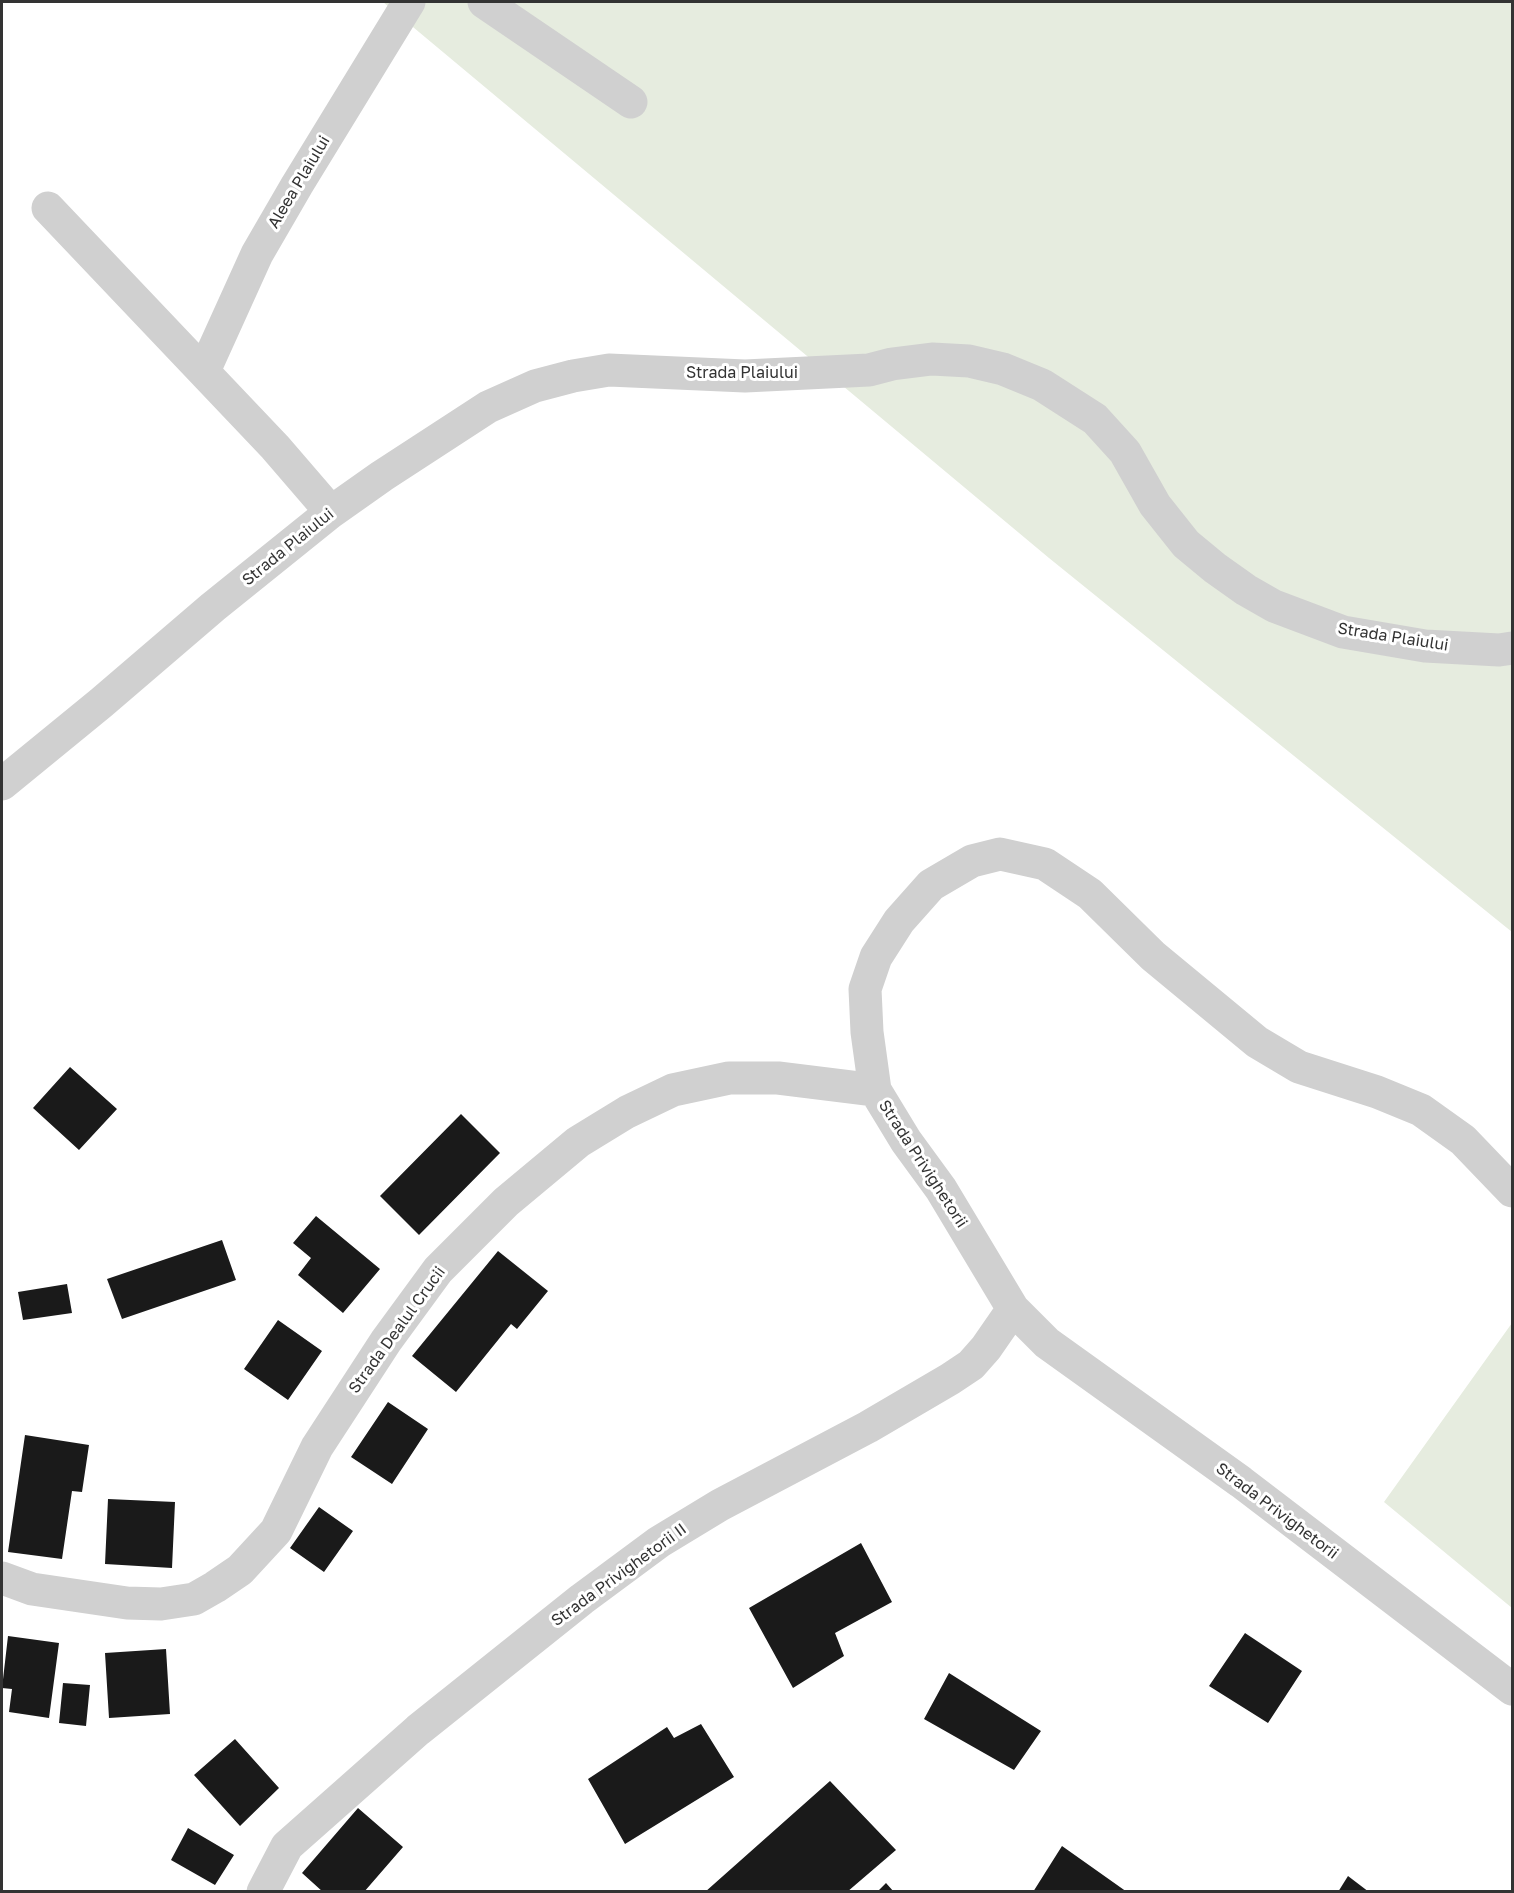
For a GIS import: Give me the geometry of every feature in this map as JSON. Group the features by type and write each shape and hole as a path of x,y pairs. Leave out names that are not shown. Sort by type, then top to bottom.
{"street":[{"name":"Aleea Plaiului","path":"204,371 257,254 409,2"},
{"path":"484,2 631,102"},
{"path":"48,208 275,447 331,512"},
{"name":"Strada Plaiului","path":"2,784 101,704 213,607 331,512 382,476 488,407 535,386 609,370 746,376 869,370 892,364 932,359 969,361 1003,369 1042,385 1095,419 1125,452 1155,506 1186,544 1246,590 1274,606 1343,632 1425,646 1499,650 1512,648"},
{"name":"Strada Privighetorii","path":"1512,1191 1463,1140 1421,1110 1377,1092 1299,1067 1257,1042 1153,956 1090,894 1045,864 1000,854 972,861 931,885 899,921 876,957 866,989 867,1032 875,1090 906,1141 940,1189 1013,1309 1047,1343 1241,1482 1512,1689"},
{"name":"Strada Dealul Crucii","path":"2,1578 32,1589 127,1603 161,1604 194,1599 240,1570 276,1531 317,1447 386,1341 438,1270 506,1202 578,1142 627,1112 673,1090 729,1078 778,1078 875,1090"},
{"name":"Strada Privighetorii II","path":"263,1892 287,1846 418,1730 582,1599 669,1536 720,1505 868,1426 964,1370 986,1348 1013,1309"}],"shaded area":[{"path":"383,2 1512,2 1512,932 1049,558"},
{"path":"1512,1323 1512,1608 1384,1502"}],"building":[{"path":"70,1067 117,1109 79,1150 33,1108"},
{"path":"461,1114 500,1153 419,1235 380,1196"},
{"path":"316,1216 380,1269 343,1313 298,1275 311,1258 293,1243"},
{"path":"222,1240 236,1280 122,1319 107,1279"},
{"path":"498,1251 548,1291 517,1329 511,1324 456,1392 412,1356"},
{"path":"67,1284 72,1313 23,1320 18,1292"},
{"path":"278,1320 322,1351 288,1400 244,1369"},
{"path":"388,1402 428,1429 392,1484 351,1457"},
{"path":"25,1435 89,1445 82,1492 72,1491 62,1559 8,1552"},
{"path":"108,1499 175,1502 172,1568 105,1564"},
{"path":"319,1507 353,1531 324,1572 290,1548"},
{"path":"861,1543 892,1602 835,1633 844,1656 793,1688 749,1608"},
{"path":"1245,1633 1302,1671 1268,1723 1209,1686"},
{"path":"8,1636 59,1643 49,1718 9,1712 12,1689 2,1688"},
{"path":"166,1649 170,1714 109,1718 105,1653"},
{"path":"949,1673 1041,1731 1014,1770 924,1719"},
{"path":"63,1683 90,1685 86,1726 59,1723"},
{"path":"701,1724 734,1777 625,1844 588,1779 667,1727 674,1738"},
{"path":"235,1739 279,1788 240,1826 194,1775"},
{"path":"830,1781 896,1850 847,1892 705,1892"},
{"path":"358,1808 403,1847 364,1892 323,1892 302,1873"},
{"path":"188,1828 234,1855 215,1885 171,1860"},
{"path":"1062,1846 1127,1892 1033,1892"},
{"path":"1348,1876 1369,1892 1338,1892"},
{"path":"886,1883 894,1892 877,1892"}]}
